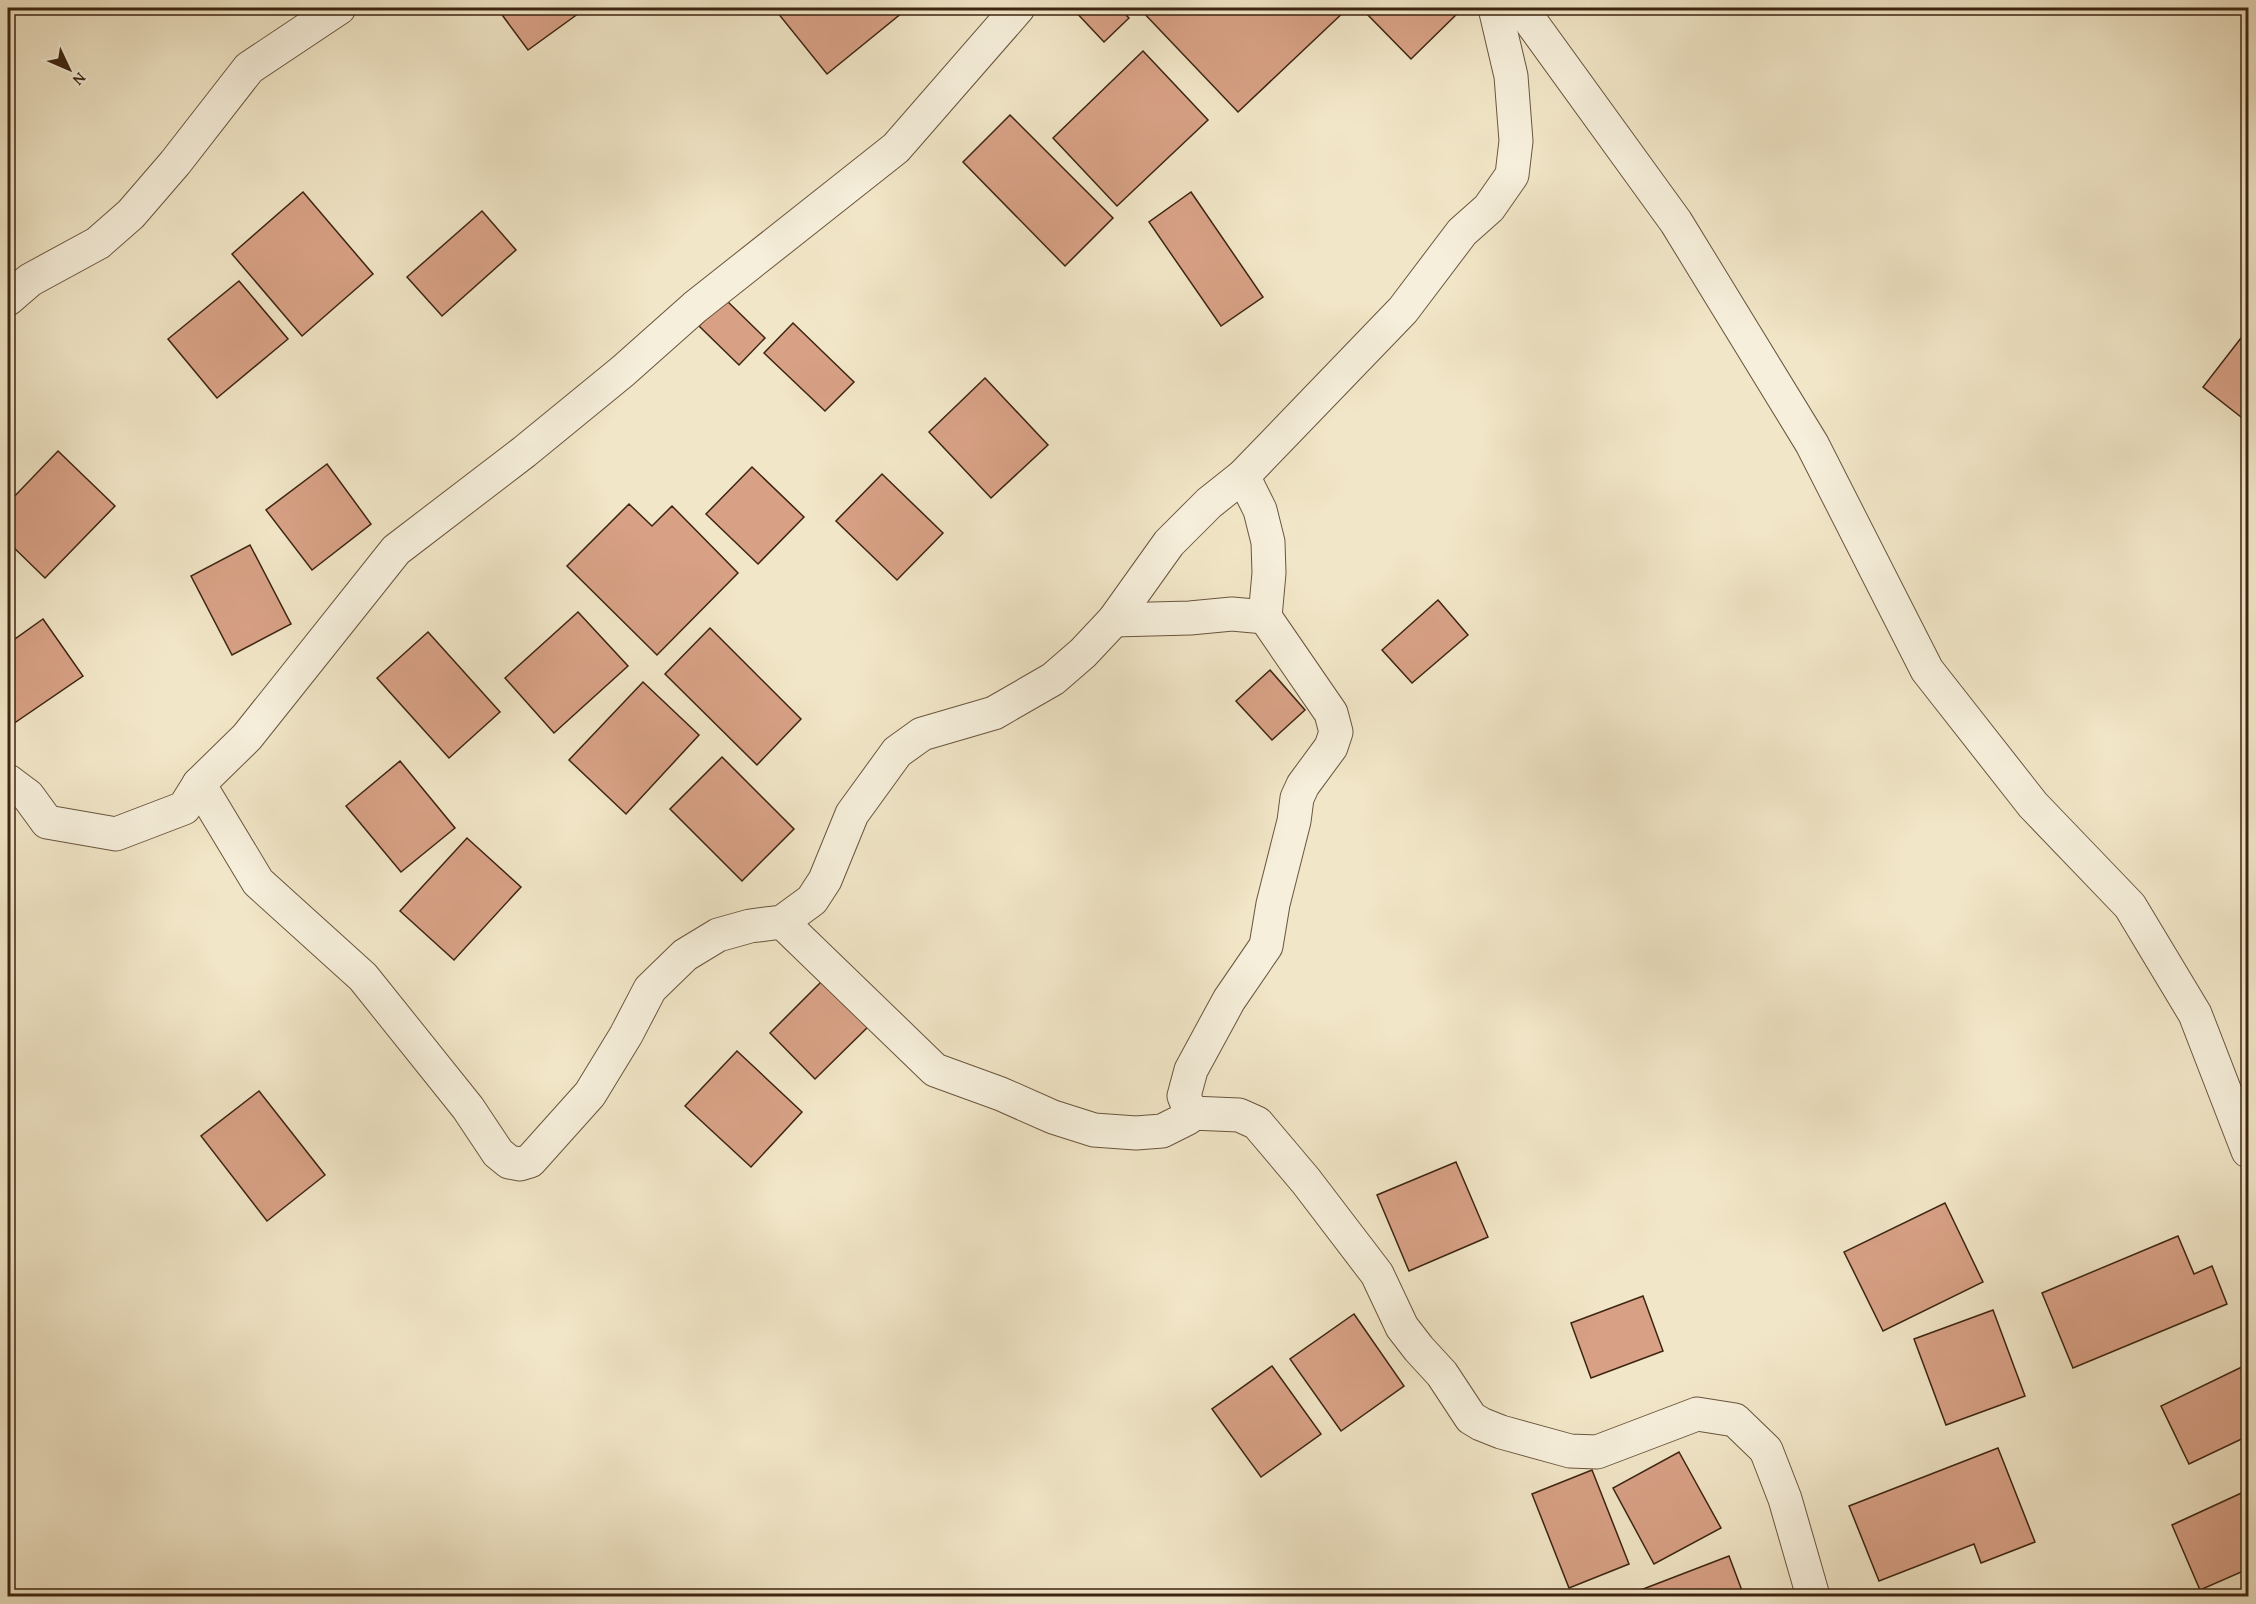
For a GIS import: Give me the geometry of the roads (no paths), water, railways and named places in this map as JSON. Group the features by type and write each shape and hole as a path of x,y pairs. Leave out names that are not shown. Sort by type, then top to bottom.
{"street":[{"path":"8,299 30,280 98,243 131,214 176,163 249,68 339,8"},
{"path":"8,781 28,796 47,822 116,834 184,808 199,784 248,737 396,550 524,452 623,371 695,307 896,148 1018,8"},
{"path":"199,784 258,882 363,976 468,1108 498,1153 509,1162 520,1164 530,1161 590,1094 626,1035 650,989 685,955 718,935 750,926 782,922 812,900 825,880 852,814 897,752 922,734 994,714 1053,679 1083,654 1114,620 1169,543 1209,502 1242,476 1403,310 1462,232 1489,208 1512,175 1516,141 1511,76 1495,8"},
{"path":"1521,8 1676,222 1812,444 1927,670 2033,805 2130,906 2195,1014 2248,1151"},
{"path":"1191,1113 1184,1096 1191,1070 1229,1000 1266,946 1297,798 1303,785 1331,747 1336,732 1331,714 1265,616 1269,573 1268,542 1260,510 1242,476"},
{"path":"1114,620 1190,618 1232,614 1265,616"},
{"path":"782,922 935,1070 1001,1094 1053,1118 1094,1130 1136,1134 1162,1131 1188,1118 1191,1113"},
{"path":"1191,1113 1239,1115 1257,1123 1306,1181 1377,1274 1402,1327 1442,1374 1471,1418 1501,1432 1570,1451 1598,1452 1697,1414 1736,1420 1766,1450 1785,1499 1813,1596"}]}
